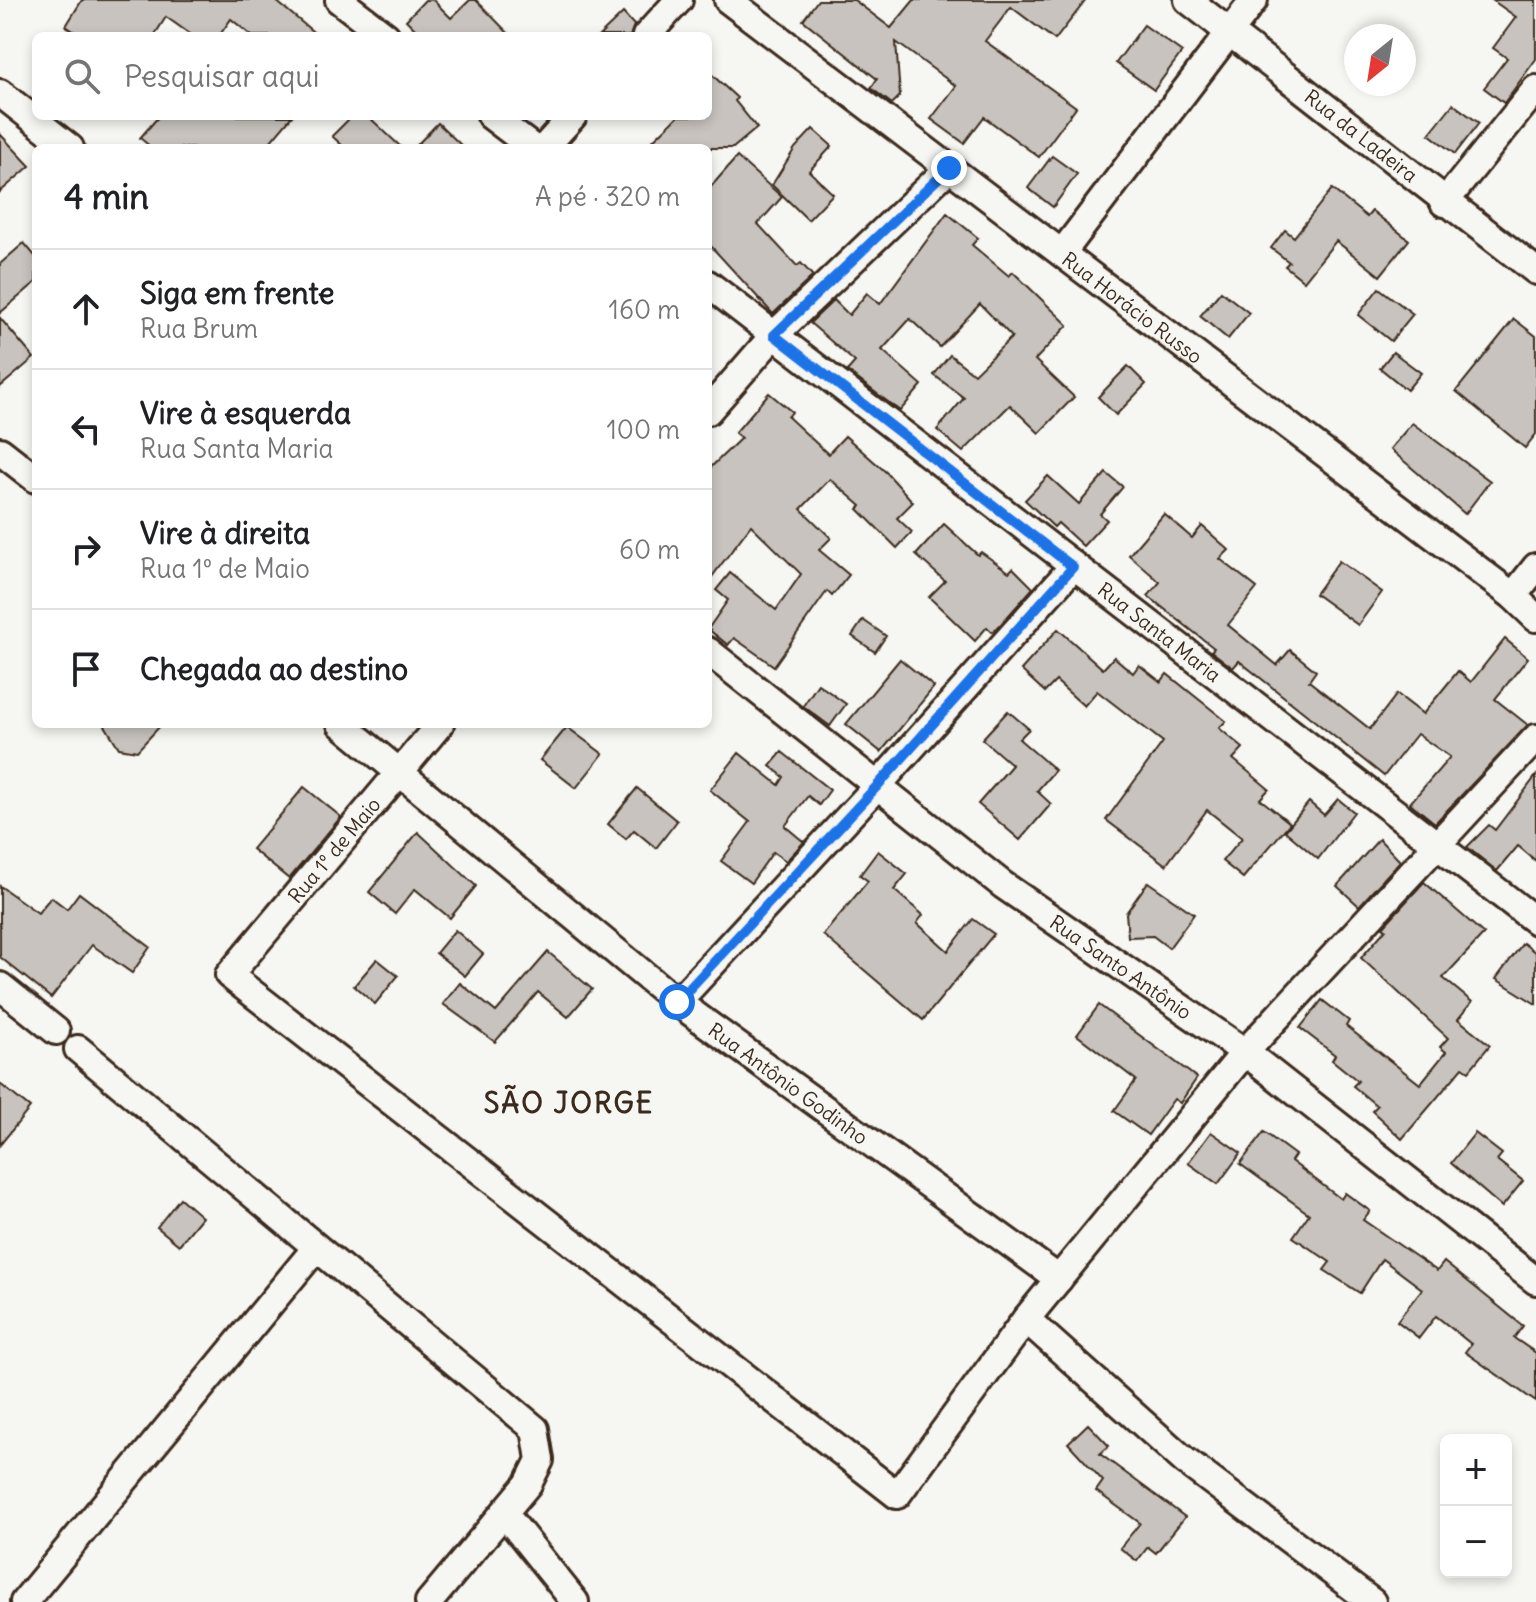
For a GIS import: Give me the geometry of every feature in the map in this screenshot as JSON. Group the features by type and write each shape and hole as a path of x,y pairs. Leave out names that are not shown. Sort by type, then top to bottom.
{"street":[{"path":"339,0 381,32"},
{"path":"650,32 679,0"},
{"name":"Rua Horácio Russo","path":"728,0 1513,596 1536,618"},
{"name":"Rua da Ladeira","path":"1188,0 1444,203 1536,271"},
{"path":"1062,253 1254,0"},
{"path":"1444,203 1536,89"},
{"path":"0,94 32,119"},
{"path":"34,120 65,144"},
{"path":"496,120 528,144"},
{"path":"548,144 569,120"},
{"path":"712,406 774,335 949,168"},
{"name":"Rua Santa Maria","path":"712,287 1536,921"},
{"path":"0,451 32,476"},
{"path":"677,1002 879,784 1073,567"},
{"path":"1513,596 1536,567"},
{"name":"Rua Santo Antônio","path":"712,654 1003,885 1245,1052 1536,1281"},
{"name":"Rua Antônio Godinho","path":"346,728 677,1002 1059,1279"},
{"name":"Rua 1º de Maio","path":"437,728 229,975 897,1495 1026,1319"},
{"path":"1372,1602 1185,1461 1026,1319 1245,1052 1536,738"},
{"path":"0,986 56,1031"},
{"path":"78,1049 535,1429 540,1460 528,1484 429,1602"},
{"path":"24,1602 316,1248"},
{"path":"504,1513 575,1602"}],"building":[{"path":"82,0 275,0 313,32 247,32 231,19 222,32 187,32 166,17 157,32 75,32 66,26"},
{"path":"425,0 433,0 451,18 470,0 476,0 507,32 418,32 406,20"},
{"path":"818,0 854,0 891,28 914,0 1086,0 1055,40 1011,7 985,41 1076,107 1039,157 984,117 964,143 931,119 956,86 896,42 900,96 892,104 871,88 877,79 803,20"},
{"path":"1492,0 1536,0 1536,59 1504,103 1484,88 1507,58 1493,48 1516,17"},
{"path":"623,13 634,25 631,32 603,32"},
{"path":"1144,25 1182,52 1154,90 1116,63"},
{"path":"712,75 737,98 735,101 757,128 733,148 712,148 712,144 649,144 674,120 712,120"},
{"path":"1453,104 1479,123 1455,154 1429,134"},
{"path":"156,120 289,120 268,144 147,144 140,138"},
{"path":"348,120 372,120 398,144 341,144 332,136"},
{"path":"438,123 460,144 418,144"},
{"path":"813,129 832,146 809,171 833,194 808,220 772,185 795,148"},
{"path":"0,134 30,166 0,192"},
{"path":"1052,156 1077,174 1053,207 1028,188"},
{"path":"737,157 782,197 758,224 797,266 801,263 813,276 773,314 712,247 712,185"},
{"path":"1332,189 1367,217 1372,211 1409,240 1380,276 1336,241 1304,281 1285,266 1289,262 1271,248 1285,230 1294,237"},
{"path":"947,213 978,238 972,245 1009,276 1013,272 1068,325 1035,360 1074,397 1039,433 1010,405 963,452 937,430 964,398 934,375 950,355 974,374 1012,337 980,304 940,347 910,319 882,350 922,385 900,411 847,371 855,362 810,323 834,300 849,315 867,293 880,304"},
{"path":"24,243 32,252 32,285 0,313 0,264"},
{"path":"1379,288 1413,314 1391,341 1358,315"},
{"path":"1221,291 1249,313 1228,339 1200,316"},
{"path":"0,318 32,356 32,360 0,387"},
{"path":"1514,319 1536,336 1536,434 1525,448 1456,391"},
{"path":"1393,352 1421,373 1407,390 1380,368"},
{"path":"1128,366 1146,384 1116,415 1098,397"},
{"path":"769,393 792,412 788,417 828,454 845,436 887,473 913,502 897,518 912,532 897,548 858,509 861,506 830,479 801,509 831,538 819,550 849,575 832,596 827,591 774,666 734,638 728,645 712,632 712,623 728,600 716,590 730,573 776,610 801,574 751,525 712,577 712,466 741,438 735,433"},
{"path":"1412,423 1490,481 1465,514 1390,449"},
{"path":"1106,473 1123,487 1100,514 1107,520 1083,546 1058,523 1054,527 1025,500 1048,476 1079,504"},
{"path":"1164,514 1192,538 1202,526 1229,550 1220,559 1257,588 1228,625 1277,665 1290,650 1316,671 1309,681 1370,729 1397,694 1423,714 1458,671 1471,682 1505,639 1528,658 1495,699 1528,725 1435,823 1410,803 1450,757 1417,734 1384,776 1239,661 1233,668 1211,651 1214,648 1148,596 1160,582 1129,555"},
{"path":"944,524 978,555 981,552 1009,572 1013,568 1033,588 1001,624 992,632 987,627 975,641 929,597 945,581 916,555"},
{"path":"1339,561 1382,592 1358,625 1315,594"},
{"path":"863,620 886,636 875,652 852,636"},
{"path":"1058,629 1103,669 1114,657 1133,673 1139,665 1161,682 1167,674 1226,721 1219,728 1243,748 1233,759 1269,789 1260,799 1290,823 1243,878 1222,861 1242,838 1207,810 1166,865 1106,820 1163,742 1097,691 1084,706 1056,681 1045,692 1021,670"},
{"path":"900,659 934,687 881,752 846,724"},
{"path":"818,684 846,704 830,726 803,706"},
{"path":"1008,711 1029,729 1019,739 1055,770 1037,791 1051,804 1020,840 978,804 1012,765 982,739"},
{"path":"106,728 158,728 137,751 119,748"},
{"path":"566,728 603,754 576,788 540,760"},
{"path":"782,752 830,790 819,805 808,796 785,826 804,842 786,861 773,852 751,883 721,861 750,822 710,790 739,753 779,785 784,777 770,766"},
{"path":"1536,776 1536,861 1518,846 1497,871 1467,847 1489,825 1495,830"},
{"path":"304,787 341,817 289,879 252,849"},
{"path":"637,788 677,821 656,848 634,830 626,839 608,824"},
{"path":"1338,799 1354,812 1318,859 1285,831 1309,802 1324,815"},
{"path":"418,832 476,886 450,918 415,889 395,914 369,892"},
{"path":"1379,839 1400,861 1359,906 1337,886"},
{"path":"878,851 907,874 894,890 923,915 917,923 948,951 973,919 994,934 923,1020 823,935 868,881 860,875"},
{"path":"1148,882 1194,914 1169,948 1153,936 1128,937 1126,913"},
{"path":"1424,882 1484,934 1443,978 1472,1002 1458,1019 1490,1045 1469,1071 1463,1067 1402,1139 1372,1111 1377,1106 1353,1086 1358,1081 1332,1060 1335,1055 1300,1028 1322,1000 1349,1021 1346,1026 1420,1084 1446,1052 1440,1047 1448,1038 1361,958 1386,929 1383,927"},
{"path":"0,886 38,913 51,897 67,909 79,893 150,947 132,973 92,945 51,998 0,957"},
{"path":"455,930 483,954 465,976 436,953"},
{"path":"1523,943 1536,953 1536,1004 1496,979"},
{"path":"548,952 592,989 568,1017 538,992 495,1042 443,1004 460,983 496,1012"},
{"path":"377,959 398,976 375,1004 354,986"},
{"path":"1099,1005 1197,1078 1180,1103 1174,1099 1148,1135 1114,1111 1136,1080 1077,1035"},
{"path":"0,1084 30,1108 0,1145"},
{"path":"1211,1132 1241,1153 1218,1184 1188,1163"},
{"path":"1264,1132 1295,1155 1291,1161 1341,1199 1345,1193 1370,1211 1363,1220 1437,1271 1444,1262 1523,1326 1514,1338 1536,1353 1536,1402 1465,1352 1471,1344 1436,1316 1419,1338 1397,1321 1422,1289 1382,1259 1360,1293 1324,1270 1330,1262 1293,1237 1309,1214 1240,1164"},
{"path":"1475,1133 1502,1154 1497,1160 1523,1181 1502,1207 1451,1163"},
{"path":"180,1198 202,1217 179,1245 157,1227"},
{"path":"1088,1424 1109,1446 1100,1454 1185,1517 1156,1553 1148,1547 1137,1561 1120,1548 1140,1523 1096,1491 1103,1481 1068,1443"}],"district":[{"name":"SÃO JORGE","path":"569,1103"}],"route":[{"path":"677,1002 879,784 1073,567 774,335 949,168"}]}
